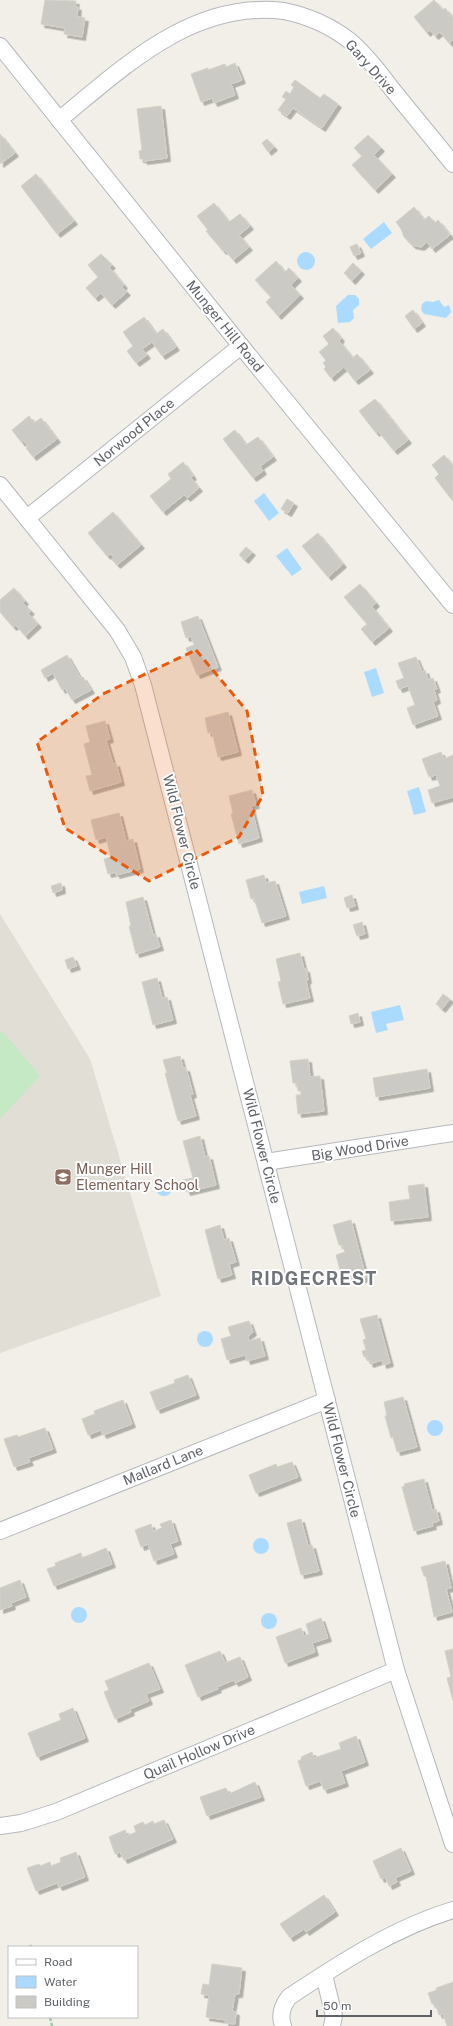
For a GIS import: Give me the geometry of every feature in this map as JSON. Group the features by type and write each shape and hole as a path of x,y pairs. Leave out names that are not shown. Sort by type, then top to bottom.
{"street":[{"name":"Gary Drive","path":"59,120 145,49 184,24 213,12 229,9 244,8 277,10 310,18 324,24 349,41 371,62 453,164"},
{"name":"Munger Hill Road","path":"0,46 241,346 453,605"},
{"name":"Norwood Place","path":"27,518 241,346"},
{"name":"Wild Flower Circle","path":"0,485 117,630 133,657 152,715 396,1670 453,1844"},
{"name":"Big Wood Drive","path":"266,1162 453,1133"},
{"name":"Mallard Lane","path":"0,1531 327,1400"},
{"name":"Quail Hollow Drive","path":"0,1826 21,1824 56,1812 396,1670"},
{"path":"283,2026 281,2016 282,2009 289,1997 392,1934 411,1924 453,1910"},
{"path":"324,1975 334,2016 332,2026"}],"highlighted area":[{"path":"196,650 247,711 263,795 239,837 149,881 65,828 37,742 103,694"}],"shaded area":[{"name":"Munger Hill Elementary School","path":"0,914 90,1059 161,1296 0,1353"}],"green space":[{"path":"0,1032 4,1033 40,1076 0,1119"}],"water":[{"path":"384,222 392,233 371,249 363,239"},
{"path":"306,252 312,255 315,261 312,267 306,270 300,267 297,261 300,255"},
{"path":"348,295 355,295 359,299 359,305 353,310 354,318 350,322 338,323 336,306"},
{"path":"439,300 444,307 449,305 451,312 446,318 424,314 421,310 422,304 426,301 433,302"},
{"path":"264,493 279,513 269,521 254,501"},
{"path":"287,548 302,569 292,576 276,556"},
{"path":"376,668 384,693 372,697 364,672"},
{"path":"419,787 426,812 414,815 407,791"},
{"path":"324,886 327,898 302,904 299,892"},
{"path":"400,1005 404,1020 386,1024 388,1030 376,1033 371,1012"},
{"path":"161,1180 167,1180 172,1185 170,1194 167,1196 161,1196 156,1191 156,1185"},
{"path":"202,1331 208,1331 213,1336 211,1345 208,1347 202,1347 197,1342 197,1336"},
{"path":"432,1420 438,1420 443,1425 441,1434 438,1436 432,1436 427,1431 427,1425"},
{"path":"258,1538 264,1538 269,1543 267,1552 264,1554 258,1554 253,1549 253,1543"},
{"path":"76,1607 82,1607 87,1612 85,1621 82,1623 76,1623 71,1618 71,1612"},
{"path":"266,1613 272,1613 277,1618 275,1627 272,1629 266,1629 261,1624 261,1618"}],"building":[{"path":"45,0 76,1 75,6 78,7 77,17 85,18 82,37 64,34 65,28 41,24"},
{"path":"434,0 443,10 445,8 453,18 453,40 449,43 440,32 435,36 430,30 427,33 414,17"},
{"path":"235,63 242,80 231,84 235,95 214,103 212,98 201,102 191,74 225,64 226,67"},
{"path":"295,80 320,98 324,94 338,104 322,128 293,108 287,116 278,110 286,99 282,97 286,91 290,94 294,87 291,85"},
{"path":"161,106 167,158 144,161 143,159 140,159 139,151 142,150 137,109"},
{"path":"0,134 15,153 0,164"},
{"path":"368,135 381,148 374,155 392,174 375,190 352,165 362,156 354,148"},
{"path":"267,139 274,147 268,152 262,143"},
{"path":"36,174 74,221 57,234 21,186"},
{"path":"214,203 229,222 240,214 250,226 239,235 249,247 233,260 206,231 208,230 197,216"},
{"path":"414,207 424,220 429,216 435,223 438,220 450,235 432,249 427,242 421,247 412,245 404,237 396,222"},
{"path":"357,244 361,253 354,256 350,247"},
{"path":"101,254 112,265 109,267 124,285 122,287 127,292 112,305 101,293 95,298 86,288 98,277 88,265"},
{"path":"276,261 285,272 289,268 298,278 291,285 300,295 278,316 266,302 271,297 255,280"},
{"path":"353,263 361,271 352,281 344,273"},
{"path":"413,310 422,323 414,329 405,316"},
{"path":"144,317 156,334 163,329 176,347 162,356 152,342 142,349 147,355 136,363 127,351 133,346 123,332"},
{"path":"333,328 341,338 339,341 353,358 357,354 370,370 355,381 344,367 331,378 324,369 326,367 323,363 326,360 319,352 329,344 323,336"},
{"path":"375,399 408,440 394,451 378,431 376,433 359,411"},
{"path":"29,416 34,423 41,418 57,439 33,457 26,448 28,446 24,441 22,443 12,430"},
{"path":"235,430 246,445 258,437 273,457 260,466 263,471 253,478 223,439"},
{"path":"444,455 453,466 452,500 435,478 439,474 432,465"},
{"path":"183,462 193,476 191,478 199,488 187,498 184,495 163,512 150,496 171,479 168,474"},
{"path":"287,499 294,503 288,513 281,509"},
{"path":"113,512 141,545 117,565 112,560 114,558 110,554 107,556 88,533"},
{"path":"318,533 343,564 328,577 302,546"},
{"path":"246,547 252,552 245,560 239,555"},
{"path":"360,584 376,603 372,607 389,628 372,642 361,629 367,624 344,597"},
{"path":"14,588 25,601 23,603 31,611 28,613 38,624 25,636 16,625 13,627 0,612 0,600"},
{"path":"198,616 218,667 197,675 186,648 194,645 191,636 186,638 181,622"},
{"path":"67,655 80,678 83,677 91,690 72,700 65,688 62,690 53,673 45,678 41,670"},
{"path":"416,657 422,672 425,670 428,680 433,678 437,689 434,690 437,700 433,702 438,716 413,725 407,708 415,705 408,686 399,689 396,681 404,678 398,663"},
{"path":"228,712 238,752 218,757 212,732 208,733 205,718"},
{"path":"105,721 110,739 106,740 113,764 116,763 121,782 90,791 86,776 92,775 84,744 90,742 86,726"},
{"path":"441,752 444,759 453,755 453,797 432,803 428,790 440,786 436,775 429,777 422,759"},
{"path":"252,790 256,805 251,806 259,838 239,844 231,814 233,813 229,796"},
{"path":"119,813 126,841 133,839 140,869 116,875 116,872 108,874 104,859 111,857 106,837 96,840 91,820"},
{"path":"264,875 266,883 275,881 286,916 262,923 254,898 251,899 246,880"},
{"path":"61,883 62,890 53,893 51,886"},
{"path":"352,895 355,906 347,908 344,898"},
{"path":"143,897 153,935 156,934 160,947 136,954 129,926 131,926 126,902"},
{"path":"362,922 365,934 357,936 353,925"},
{"path":"300,953 304,969 306,969 308,980 306,981 310,998 283,1004 278,982 281,981 276,959"},
{"path":"73,957 77,966 68,969 65,960"},
{"path":"157,978 162,998 167,997 173,1020 153,1025 142,982"},
{"path":"443,994 450,999 442,1009 436,1004"},
{"path":"358,1013 360,1022 351,1024 349,1016"},
{"path":"180,1056 183,1068 186,1068 193,1094 190,1095 196,1116 178,1121 163,1060"},
{"path":"308,1059 310,1077 320,1076 324,1111 298,1114 296,1095 301,1095 301,1091 298,1091 297,1083 293,1083 290,1061"},
{"path":"427,1069 430,1088 376,1097 373,1078"},
{"path":"200,1136 205,1157 209,1156 216,1185 187,1192 183,1180 193,1178 183,1141"},
{"path":"424,1184 428,1217 391,1221 389,1202 410,1199 408,1186"},
{"path":"351,1220 366,1278 351,1282 348,1273 341,1274 336,1255 345,1252 342,1245 339,1245 333,1225"},
{"path":"220,1225 224,1240 229,1238 236,1262 229,1264 232,1275 218,1279 205,1230"},
{"path":"377,1315 390,1363 383,1365 382,1360 370,1364 367,1356 364,1357 362,1351 366,1350 363,1340 366,1339 360,1319"},
{"path":"249,1321 253,1332 248,1336 249,1341 260,1338 265,1356 247,1361 245,1355 227,1360 221,1339 231,1336 228,1327"},
{"path":"188,1375 196,1395 157,1410 150,1392 175,1383 174,1380"},
{"path":"403,1397 417,1447 397,1452 393,1437 391,1438 385,1416 387,1416 384,1402"},
{"path":"123,1400 132,1424 103,1435 101,1430 88,1435 82,1419 95,1414 94,1411"},
{"path":"45,1428 53,1449 28,1458 30,1462 14,1467 4,1439 17,1435 18,1437"},
{"path":"292,1462 298,1477 256,1493 249,1475 276,1464 277,1467"},
{"path":"424,1479 432,1510 436,1509 439,1521 432,1523 433,1526 414,1531 402,1487 405,1486 404,1484"},
{"path":"301,1519 308,1546 312,1545 319,1571 301,1575 287,1523"},
{"path":"171,1520 178,1541 170,1544 174,1554 154,1561 148,1544 141,1547 135,1530 151,1524 153,1531 162,1528 160,1524"},
{"path":"106,1548 112,1564 54,1586 47,1569 56,1566 55,1563 81,1553 82,1558"},
{"path":"445,1561 451,1588 446,1589 452,1612 434,1617 426,1576 424,1576 421,1567"},
{"path":"20,1580 26,1597 11,1603 12,1606 0,1610 0,1588"},
{"path":"321,1618 328,1638 312,1643 315,1652 285,1663 276,1637 301,1628 304,1636 309,1634 306,1624"},
{"path":"453,1649 453,1701 447,1678 451,1677 445,1651"},
{"path":"220,1651 225,1663 240,1657 248,1677 235,1683 234,1680 217,1687 218,1689 198,1697 185,1665"},
{"path":"149,1663 160,1689 146,1694 149,1701 130,1709 131,1712 115,1719 104,1692 109,1690 105,1681"},
{"path":"73,1708 85,1738 37,1757 28,1733 61,1720 59,1714"},
{"path":"356,1736 365,1762 341,1771 345,1783 324,1790 320,1781 306,1786 298,1761 302,1759 301,1757 312,1752 314,1758 341,1749 339,1743"},
{"path":"255,1782 261,1797 207,1816 200,1797 226,1788 229,1794"},
{"path":"164,1820 173,1839 124,1860 120,1852 115,1854 109,1837 125,1830 127,1836 136,1832 134,1826 143,1822 145,1825 153,1821 154,1824"},
{"path":"401,1848 411,1871 395,1878 397,1882 389,1886 385,1877 381,1879 373,1861"},
{"path":"76,1852 85,1877 59,1887 57,1883 36,1891 27,1868 39,1864 40,1866 50,1862 51,1866 61,1862 60,1858"},
{"path":"324,1895 335,1912 306,1932 304,1929 290,1938 280,1924"},
{"path":"212,1964 242,1968 239,1994 235,1994 232,2011 236,2012 235,2024 225,2023 226,2020 206,2017 209,1995 201,1994 203,1984 209,1985"},
{"path":"453,1982 453,2026 447,2026 443,2013 439,2015 435,2003 432,2004 428,1993 437,1990 436,1988"}],"place":[{"name":"Munger Hill Elementary School","path":"63,1177"}],"district":[{"name":"RIDGECREST","path":"314,1278"}]}
